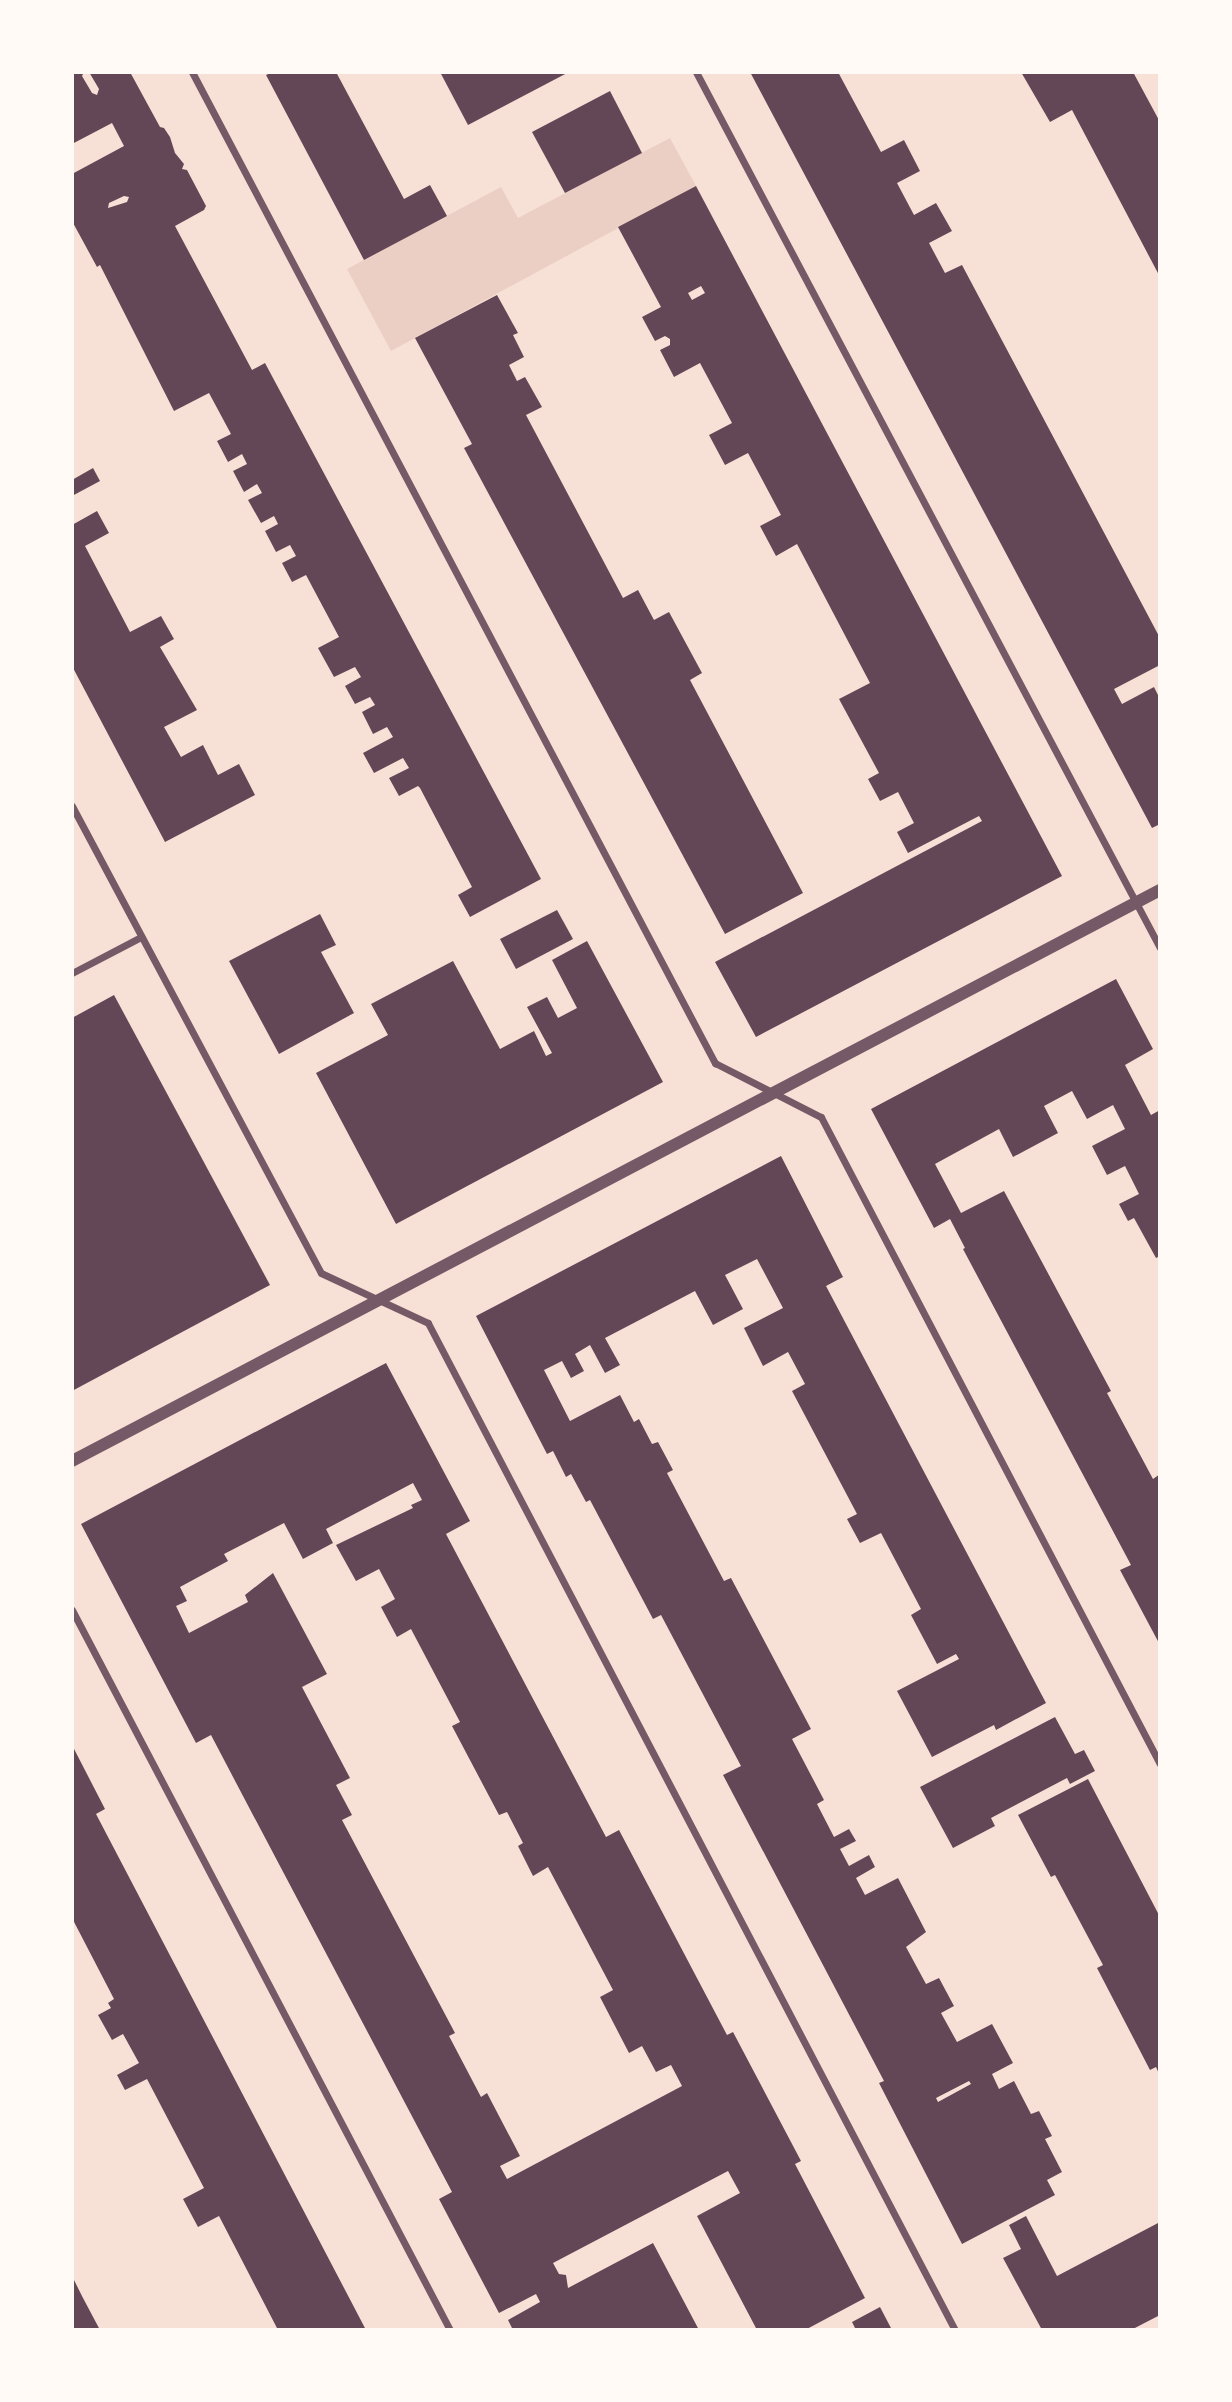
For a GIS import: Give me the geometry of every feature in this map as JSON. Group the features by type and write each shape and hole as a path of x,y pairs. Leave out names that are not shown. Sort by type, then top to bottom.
{"street":[{"path":"192,72 715,1063 771,1094 821,1117 1160,1764"},
{"path":"696,72 1160,948"},
{"path":"72,806 321,1273 428,1323 955,2330"},
{"path":"72,1461 1160,890"},
{"path":"72,973 141,937"},
{"path":"72,1610 450,2330"}],"shaded area":[{"path":"670,138 696,186 391,351 347,269 501,187 518,218"}],"building":[{"path":"72,72 84,72 82,76 92,93 97,95 99,89 89,72 130,72 160,127 164,128 170,137 175,153 184,164 182,169 187,170 206,206 204,210 175,226 252,370 265,363 541,879 470,917 458,895 472,887 420,788 418,786 399,796 389,778 409,768 403,758 374,773 363,753 393,737 387,727 373,734 362,712 375,705 370,697 355,704 345,686 361,677 355,667 334,677 318,648 339,637 306,575 292,582 282,563 296,556 290,545 276,552 265,531 278,524 274,516 261,523 248,500 262,493 257,484 244,492 233,471 247,464 242,454 228,462 217,441 231,434 209,393 174,411 100,265 97,267 72,221 72,174 124,146 112,123 72,144","holes":["124,196 129,197 127,202 108,208 109,203"]},
{"path":"273,72 336,72 404,199 430,185 447,216 364,260 266,75"},
{"path":"440,72 569,72 468,125"},
{"path":"750,72 838,72 881,152 904,140 920,171 897,183 914,215 936,203 952,231 929,243 945,273 962,265 1160,638 1160,665 1114,689 1122,704 1154,687 1160,699 1160,824 1152,828"},
{"path":"1021,72 1133,72 1160,122 1160,277 1072,110 1050,122"},
{"path":"610,91 642,153 565,193 532,132"},
{"path":"696,186 1062,876 756,1037 715,962 982,821 979,816 908,853 897,832 914,823 898,792 880,801 868,779 879,773 839,699 870,683 797,544 776,556 760,526 781,515 748,453 725,465 709,435 732,423 700,363 674,377 660,350 670,345 670,339 665,336 655,341 642,317 661,307 618,227","holes":["701,286 705,293 692,300 688,293"]},
{"path":"497,295 518,333 513,335 524,357 509,365 517,381 525,377 542,407 526,415 623,598 638,590 654,620 669,612 702,673 690,680 803,893 725,934 464,448 472,444 415,338"},
{"path":"93,468 100,481 72,496 72,480"},
{"path":"97,511 109,533 85,546 130,632 161,616 174,639 160,647 197,710 164,727 181,757 203,745 218,775 239,764 255,795 165,842 72,666 72,525"},
{"path":"557,910 573,939 516,969 500,939"},
{"path":"320,914 336,945 321,952 354,1013 279,1054 229,961"},
{"path":"587,941 663,1082 396,1224 316,1073 388,1035 371,1004 453,961 500,1049 534,1031 546,1056 552,1053 527,1007 547,997 558,1018 577,1008 552,960"},
{"path":"1116,979 1153,1049 1125,1065 1151,1115 1160,1110 1160,1256 1156,1258 1134,1218 1128,1221 1119,1204 1139,1194 1125,1166 1107,1175 1092,1146 1125,1129 1113,1105 1087,1119 1072,1091 1044,1106 1058,1133 1013,1157 999,1129 935,1164 961,1213 1004,1191 1111,1391 1107,1393 1153,1479 1160,1474 1160,1645 1120,1570 1131,1565 963,1249 965,1248 950,1219 934,1228 871,1109"},
{"path":"114,995 270,1285 72,1391 72,1018"},
{"path":"781,1156 843,1277 826,1286 1046,1703 996,1730 994,1725 932,1757 897,1691 959,1659 956,1654 937,1664 911,1615 921,1609 881,1533 860,1543 847,1519 857,1514 792,1391 805,1384 788,1352 763,1366 744,1328 783,1308 757,1259 725,1275 743,1309 713,1325 695,1291 605,1338 620,1365 605,1373 590,1345 575,1354 584,1371 571,1378 562,1361 544,1370 570,1421 620,1395 634,1422 639,1419 652,1444 658,1442 673,1470 667,1473 724,1581 731,1578 811,1729 792,1739 824,1800 817,1804 834,1837 849,1829 856,1841 840,1849 849,1866 869,1855 875,1867 856,1878 865,1895 898,1878 926,1932 906,1947 926,1984 939,1978 954,2006 941,2013 957,2042 992,2024 1013,2063 992,2074 999,2089 1014,2081 1031,2114 1039,2111 1052,2136 1045,2139 1062,2172 1047,2180 1055,2195 962,2244 879,2083 884,2081 723,1775 741,1766 661,1615 653,1619 590,1500 586,1502 571,1474 566,1477 553,1451 547,1454 476,1316","holes":["969,2081 971,2084 938,2102 936,2098"]},
{"path":"386,1363 470,1521 446,1534 606,1837 619,1830 727,2035 733,2032 801,2161 795,2164 865,2298 805,2330 757,2330 697,2216 740,2193 728,2171 553,2263 559,2274 566,2275 568,2288 653,2243 699,2330 513,2330 508,2320 540,2302 536,2294 499,2313 439,2199 452,2192 211,1735 196,1743 81,1524","holes":["413,1483 422,1500 411,1505 413,1508 336,1545 356,1581 379,1569 395,1599 381,1607 397,1637 411,1629 460,1722 452,1726 499,1815 507,1812 523,1843 518,1846 533,1876 548,1867 613,1990 600,1997 629,2053 642,2046 656,2072 671,2065 682,2086 507,2179 500,2166 520,2156 487,2093 481,2097 449,2036 455,2033 342,1820 352,1815 336,1785 350,1778 302,1687 327,1674 273,1573 245,1595 248,1602 189,1633 176,1606 187,1601 180,1587 228,1561 224,1554 284,1523 303,1559 333,1543 326,1529"]},
{"path":"1055,1717 1075,1754 1084,1750 1095,1771 1070,1784 1067,1778 991,1818 995,1826 953,1848 920,1787"},
{"path":"72,1745 105,1809 96,1814 366,2330 278,2330 219,2216 198,2227 183,2199 204,2188 147,2079 125,2090 117,2075 139,2063 123,2034 112,2040 98,2015 111,2008 108,2003 114,1999 72,1918"},
{"path":"1088,1779 1160,1917 1160,2076 1156,2067 1150,2070 1097,1968 1103,1965 1055,1875 1051,1877 1018,1815"},
{"path":"1026,2216 1057,2276 1160,2222 1160,2315 1131,2330 1042,2330 1003,2258 1021,2249 1009,2225"},
{"path":"72,2276 83,2298 100,2330 72,2330"},
{"path":"880,2307 892,2330 856,2330 852,2322"}]}
